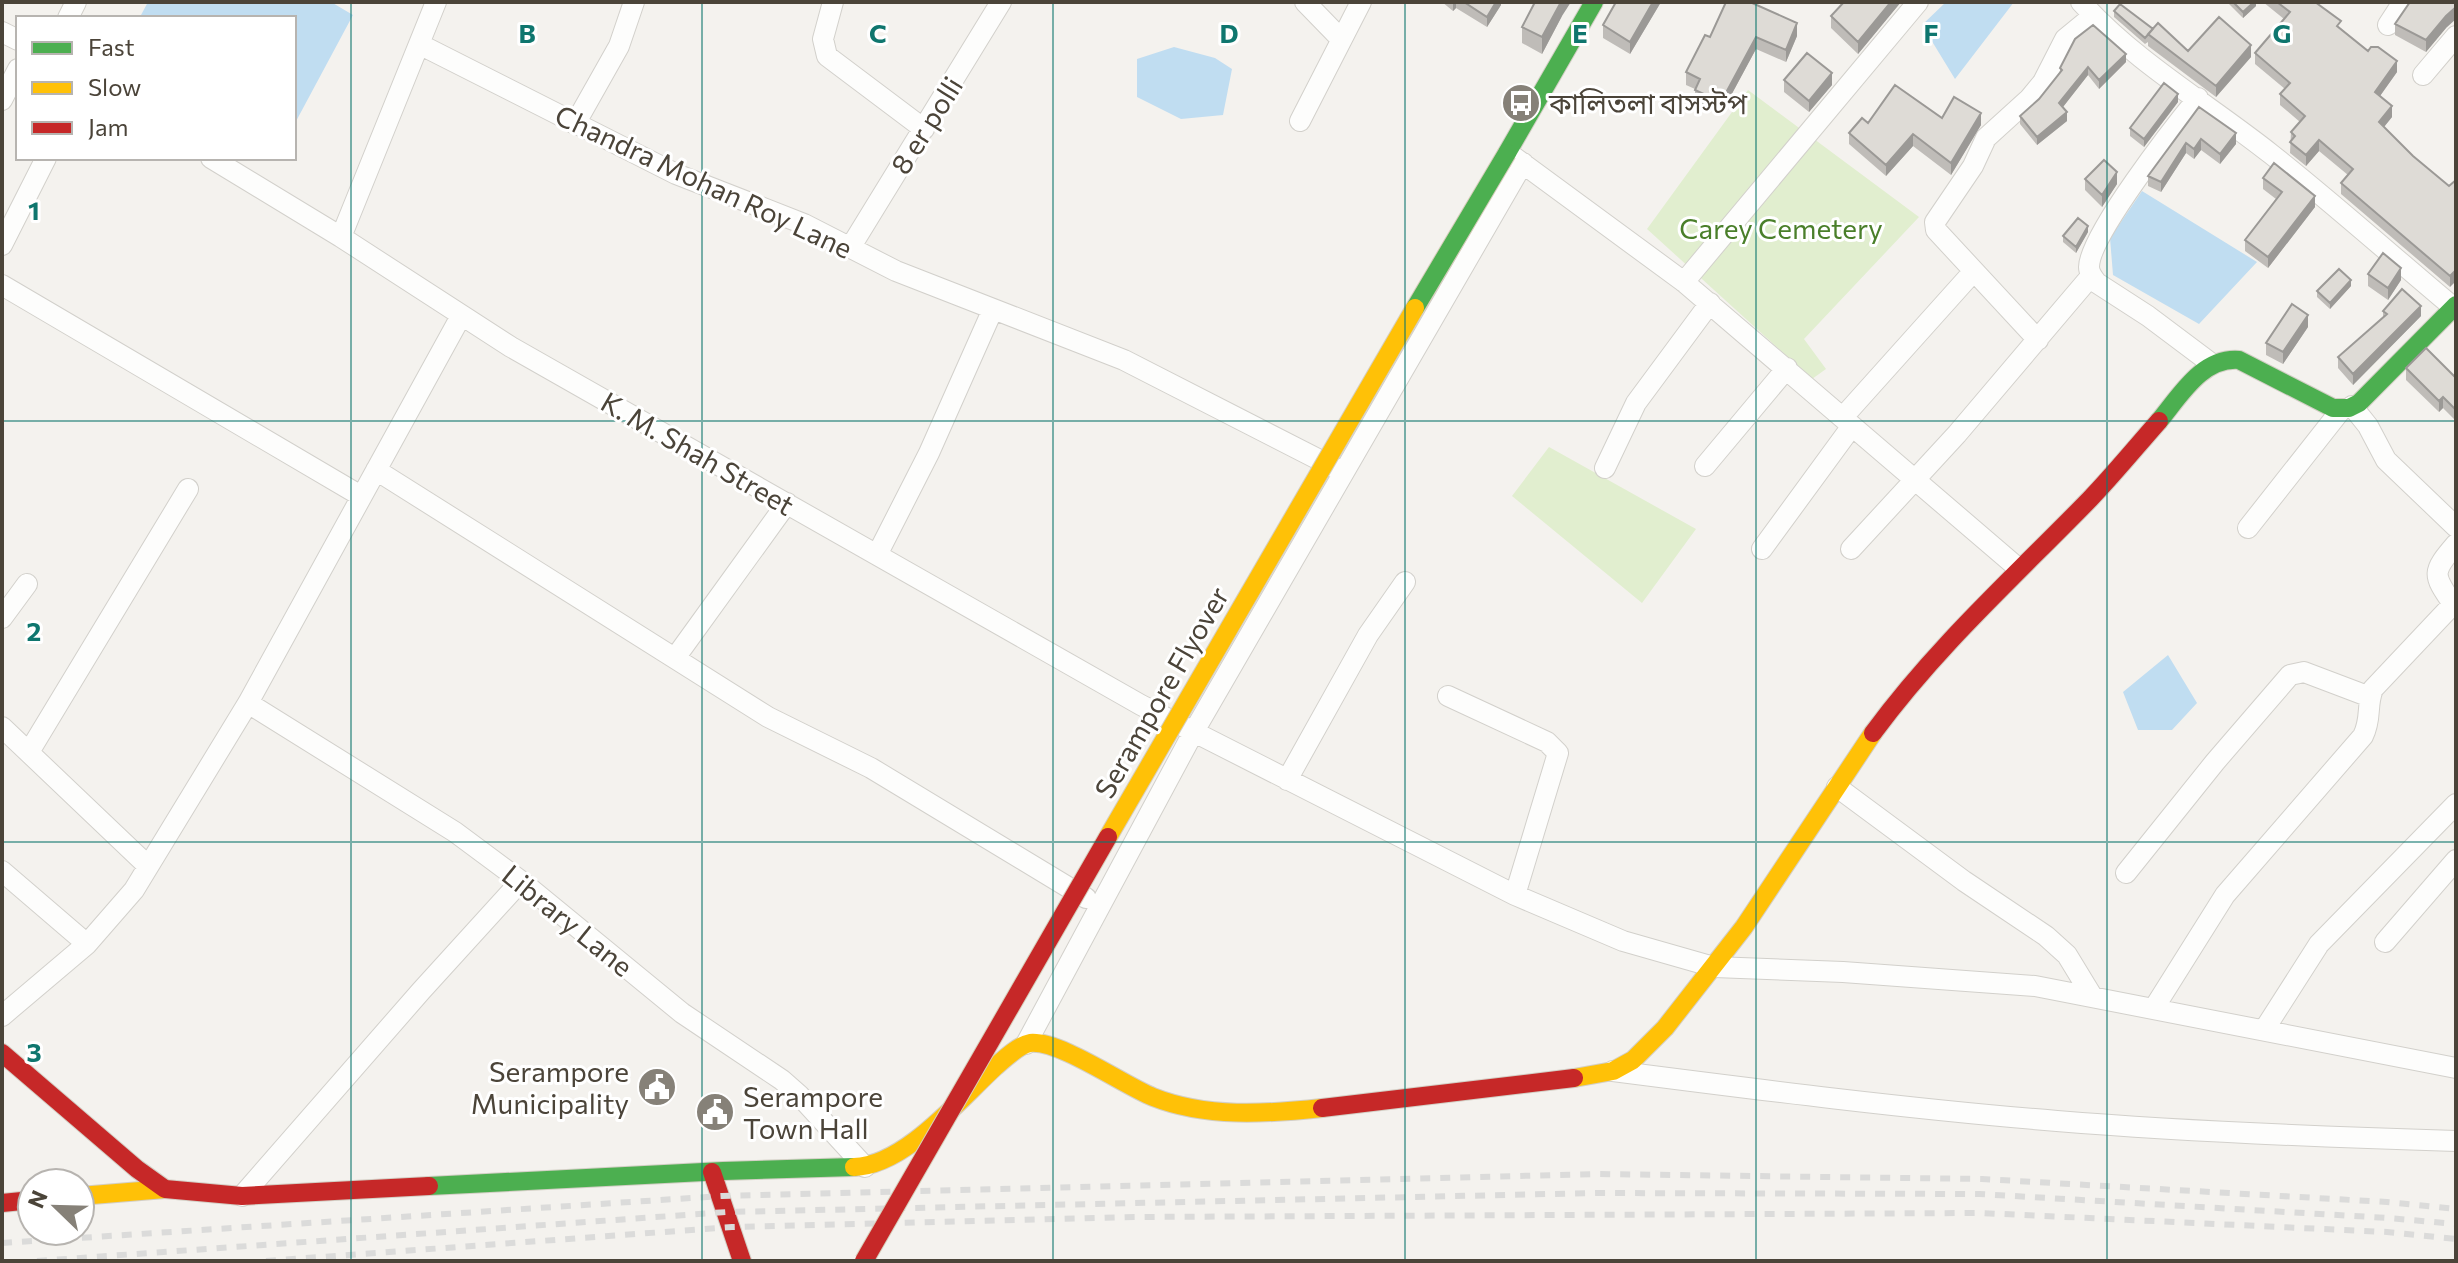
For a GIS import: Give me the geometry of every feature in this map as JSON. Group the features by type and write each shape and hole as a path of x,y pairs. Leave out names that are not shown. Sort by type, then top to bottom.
{"street":[{"path":"341,237 436,2"},
{"path":"575,124 619,46 634,2"},
{"path":"833,2 823,39 827,56 924,129"},
{"name":"8 er polli","path":"850,248 1001,2"},
{"path":"1305,2 1340,38"},
{"path":"1300,121 1361,2"},
{"name":"Serampore Flyover","path":"864,1261 1416,305 1515,158 1594,2"},
{"path":"1684,282 1918,2"},
{"path":"2388,25 2403,2"},
{"path":"1613,1071 1644,1051 1714,967 1908,685 2018,568 2091,498 2204,369 2226,359 2239,360 2333,408 2347,408 2359,403 2454,306 2270,153 2087,9 2065,39 2043,82 1986,138 1973,166 1935,222 1936,230 2038,340"},
{"path":"2423,75 2456,36"},
{"name":"Chandra Mohan Roy Lane","path":"419,44 676,174 804,224 896,271 1124,360 1343,472"},
{"path":"2,100 16,73"},
{"path":"2198,98 2157,149 2095,244 2089,267 2097,283 2212,364"},
{"path":"96,1195 165,1189 242,1196 865,1167 903,1152 1002,1061 1026,1044 1193,733 1343,472 1515,158 1710,303 2018,568"},
{"path":"2,245 45,160"},
{"name":"K. M. Shah Street","path":"214,160 341,237 461,316 1193,733 1515,895 1623,941 1714,967 2009,983 2092,996 2456,1068"},
{"path":"1762,549 1848,421 1973,272"},
{"path":"1851,549 1915,480 2091,276"},
{"path":"2,285 361,496"},
{"path":"1605,468 1636,403 1710,303"},
{"path":"877,555 929,453 993,309"},
{"path":"2,1016 87,944 134,890 248,703 461,316"},
{"path":"1705,466 1787,368"},
{"path":"2347,408 2368,426 2386,460 2456,527"},
{"path":"2248,528 2347,408"},
{"path":"376,470 768,717 871,768 1100,906"},
{"path":"29,752 188,489"},
{"path":"675,658 787,503"},
{"path":"2154,1008 2225,895 2363,736 2371,715 2373,689 2455,602 2437,581 2436,575 2441,561 2456,544"},
{"path":"1287,780 1368,635 1405,582"},
{"path":"2,618 27,584"},
{"path":"2126,873 2290,675 2304,672 2370,697"},
{"path":"1448,696 1547,742 1558,753 1515,895"},
{"name":"Library Lane","path":"248,703 455,832 521,881 682,1013 791,1087 865,1167"},
{"path":"2,727 148,866"},
{"path":"1837,787 1964,881 2052,941 2067,955 2092,996"},
{"path":"2264,1030 2319,944 2456,804"},
{"path":"2385,942 2456,860"},
{"path":"2,871 87,944"},
{"path":"242,1196 521,881"},
{"path":"1026,1044 1040,1043 1060,1050 1171,1103 1241,1114 1491,1091 1613,1071 1771,1092 2057,1121 2264,1134 2456,1141"},
{"path":"2,1053 137,1169 165,1189"},
{"path":"712,1172 742,1261"}],"green space":[{"name":"Carey Cemetery","path":"1748,90 1919,217 1804,339 1826,369 1812,379 1647,229"},
{"path":"1549,447 1696,529 1642,603 1512,496"}],"water":[{"path":"148,2 331,2 353,15 296,121 296,16 141,15"},
{"path":"1946,2 2014,2 1955,79 1922,25"},
{"path":"1174,47 1215,58 1232,69 1223,115 1181,119 1137,97 1137,59"},
{"path":"2142,191 2257,262 2199,324 2113,275 2110,238"},
{"path":"2168,655 2197,703 2172,730 2138,730 2123,692"}],"building":[{"path":"1464,2 1496,2 1487,17"},
{"path":"1535,2 1561,2 1542,37 1522,27"},
{"path":"1616,2 1653,2 1630,42 1603,25"},
{"path":"1726,2 1750,2 1797,23 1786,50 1756,37 1721,102 1695,90 1700,79 1686,72 1705,35 1710,37"},
{"path":"1844,2 1891,2 1858,42 1831,16"},
{"path":"2233,2 2254,2 2243,12"},
{"path":"2277,2 2315,2 2341,21 2337,26 2368,51 2371,47 2378,47 2397,61 2375,92 2392,106 2379,122 2449,186 2456,180 2456,270 2450,276 2341,183 2353,169 2319,140 2306,155 2290,142 2295,136 2291,132 2305,116 2280,94 2290,83 2255,53 2290,12"},
{"path":"2410,2 2456,2 2456,7 2426,40 2395,24"},
{"path":"2120,4 2153,29 2145,38 2114,11"},
{"path":"2219,17 2251,45 2216,86 2148,34 2158,23 2188,51"},
{"path":"2093,25 2126,54 2099,80 2088,67 2059,103 2067,112 2037,137 2020,116 2039,99 2062,70 2060,68 2075,39"},
{"path":"1807,53 1832,73 1809,101 1784,80"},
{"path":"2164,83 2178,94 2144,139 2130,128"},
{"path":"1895,85 1942,118 1954,97 1981,113 1951,163 1913,134 1886,165 1849,133 1862,118 1868,123"},
{"path":"2199,107 2236,133 2220,154 2201,139 2194,149 2186,143 2161,182 2148,176"},
{"path":"2104,160 2117,172 2102,195 2085,179"},
{"path":"2274,163 2315,196 2268,257 2245,240 2282,192 2263,178"},
{"path":"2078,218 2088,226 2076,247 2063,236"},
{"path":"2383,253 2401,268 2388,288 2368,274"},
{"path":"2339,269 2351,280 2330,303 2317,291"},
{"path":"2402,289 2421,306 2353,374 2338,357 2387,314 2383,311"},
{"path":"2292,304 2308,315 2283,352 2266,343"},
{"path":"2426,348 2456,378 2456,410 2443,397 2439,401 2406,368"}],"railway":[{"path":"2,1243 722,1196 1597,1174 1982,1179 2387,1202 2456,1209"},
{"path":"37,1261 727,1212 1596,1193 1980,1194 2456,1224"},
{"path":"266,1261 732,1227 1134,1217 1981,1213 2387,1232 2456,1239"}],"traffic: fast":[{"path":"1507,153 1594,2"},
{"path":"1415,308 1507,153"},
{"path":"2159,421 2203,371 2226,361 2239,360 2333,408 2349,408 2359,403 2456,305"},
{"path":"429,1186 854,1167"}],"traffic: slow":[{"path":"1108,837 1415,308"},
{"path":"1574,1078 1613,1071 1633,1060 1665,1028 1744,927 1873,733"},
{"path":"854,1167 873,1164 911,1144 1007,1056 1030,1043 1058,1048 1140,1091 1173,1104 1236,1113 1322,1108"},
{"path":"96,1195 165,1189"}],"traffic: jam":[{"path":"1873,733 1950,641 2090,499 2159,421"},
{"path":"864,1261 1108,837"},
{"path":"2,1053 137,1169 165,1189 242,1196 429,1186"},
{"path":"1322,1108 1574,1078"},
{"path":"712,1172 742,1261"},
{"path":"2,1203 16,1202"}],"place":[{"name":"কালিতলা বাসস্টপ","path":"1521,103"},
{"name":"Serampore Municipality","path":"657,1087"},
{"name":"Serampore Town Hall","path":"715,1112"}]}
